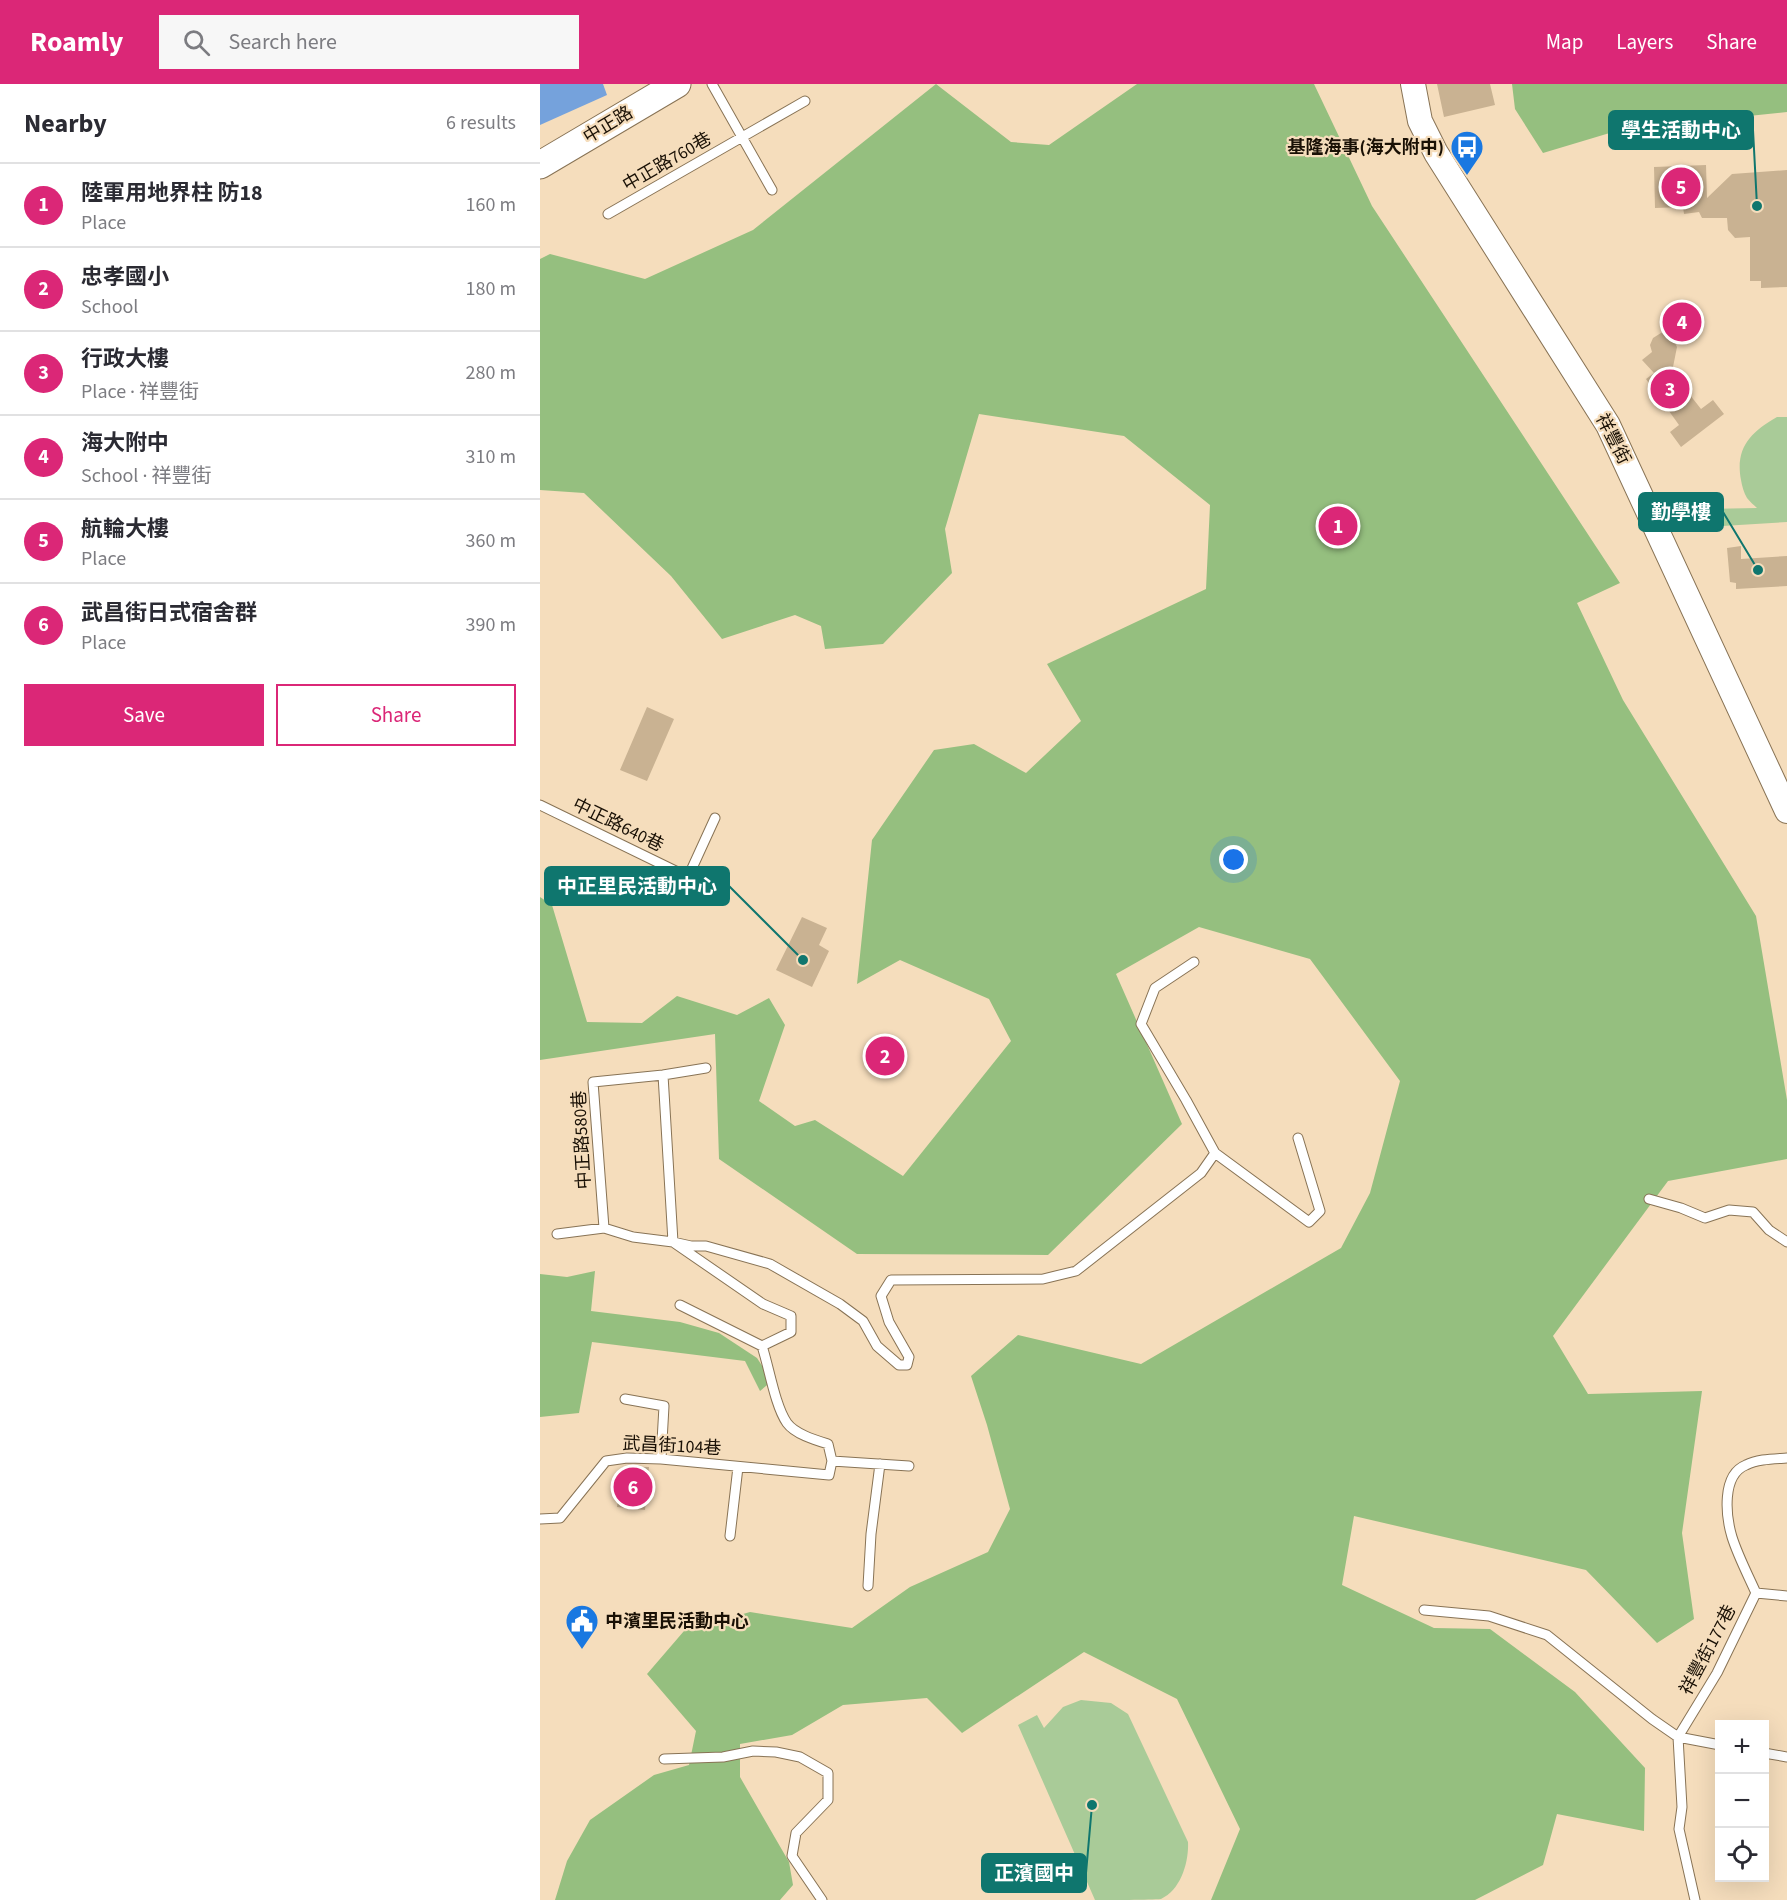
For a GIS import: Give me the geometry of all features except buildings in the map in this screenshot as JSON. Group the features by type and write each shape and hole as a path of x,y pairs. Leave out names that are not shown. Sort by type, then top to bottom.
{"main road":[{"name":"中正路","path":"540,165 677,84"}],"street":[{"name":"祥豐街","path":"1413,84 1420,121 1436,153 1608,425 1787,811"}],"lane":[{"path":"712,84 771,190"},
{"name":"中正路760巷","path":"608,214 806,101"},
{"name":"中正路640巷","path":"540,805 724,895"},
{"path":"688,877 716,818"},
{"path":"1194,962 1155,988 1141,1024 1215,1153 1309,1222 1320,1211 1298,1138"},
{"name":"中正路580巷","path":"604,1228 593,1082 663,1076 706,1068"},
{"path":"663,1076 673,1242"},
{"path":"557,1234 604,1228 633,1238 706,1246 770,1264 855,1315 863,1321 877,1346 899,1365 907,1365 909,1357 889,1322 881,1296 891,1280 1042,1279 1076,1271 1201,1173 1215,1153"},
{"path":"1648,1199 1681,1208 1705,1218 1729,1210 1753,1212 1769,1230 1787,1242"},
{"path":"673,1242 763,1305 791,1316 791,1332 762,1346"},
{"path":"680,1305 762,1346 778,1402 787,1424 807,1437 828,1444 832,1461 909,1466"},
{"path":"625,1399 664,1406 661,1459"},
{"name":"武昌街104巷","path":"540,1519 560,1518 606,1461 627,1458 661,1459 829,1475 832,1461"},
{"name":"祥豐街177巷","path":"1678,1737 1717,1673 1756,1593 1732,1537 1727,1511 1730,1480 1743,1466 1787,1458"},
{"path":"868,1586 871,1534 880,1464"},
{"path":"730,1536 738,1467"},
{"path":"1756,1593 1787,1596"},
{"path":"1424,1610 1489,1616 1547,1635 1678,1737 1715,1744"},
{"path":"1678,1737 1682,1807 1678,1829 1695,1900"},
{"path":"664,1759 723,1757 753,1751 776,1752 800,1757 828,1773 828,1800 796,1833 792,1856 822,1900"},
{"path":"1769,1754 1787,1757"}],"green space":[{"path":"936,84 1011,142 1049,145 1137,84 1314,84 1372,206 1620,583 1577,603 1623,700 1756,916 1787,1100 1787,1159 1668,1181 1553,1336 1588,1394 1702,1391 1682,1533 1694,1619 1657,1643 1586,1570 1354,1516 1342,1585 1434,1628 1490,1629 1575,1692 1645,1768 1644,1831 1557,1814 1543,1865 1475,1900 1211,1900 1240,1829 1177,1699 1084,1652 962,1733 927,1698 843,1705 792,1735 740,1744 740,1777 789,1862 793,1885 780,1900 555,1900 567,1861 590,1820 654,1775 689,1765 696,1731 647,1674 684,1631 750,1612 852,1628 910,1587 988,1552 1010,1509 971,1376 1018,1335 1141,1364 1341,1248 1370,1193 1400,1081 1310,959 1199,927 1116,974 1182,1124 1048,1255 857,1254 719,1159 715,1034 540,1060 540,897 552,905 587,1022 642,1023 677,996 737,1015 769,998 785,1025 759,1101 795,1126 815,1120 903,1176 1011,1041 989,999 900,960 857,984 872,840 934,750 974,744 1026,773 1081,721 1047,664 1206,589 1210,505 1124,436 979,414 945,529 952,573 883,644 825,649 821,626 795,615 722,639 671,576 584,493 540,490 540,259 550,254 645,279 753,230"},
{"path":"1512,84 1787,84 1787,112 1623,129 1543,153 1515,109"},
{"path":"1777,417 1787,417 1787,522 1706,527 1705,509 1757,508 1747,498 1743,489 1740,459 1752,435"},
{"path":"595,1271 591,1311 680,1322 719,1333 757,1358 772,1381 760,1391 745,1361 592,1342 579,1413 540,1417 540,1274 567,1277"},
{"path":"1081,1700 1111,1703 1128,1714 1188,1842 1187,1858 1179,1882 1168,1895 1161,1899 1095,1900 1018,1725 1037,1715 1044,1728 1063,1707"}],"water":[{"path":"540,84 603,84 607,95 540,125"}],"place":[{"name":"基隆海事(海大附中)","path":"1467,176"},
{"name":"航輪大樓","path":"1681,187"},
{"name":"學生活動中心","path":"1757,206"},
{"name":"海大附中","path":"1682,322"},
{"name":"行政大樓","path":"1670,389"},
{"name":"陸軍用地界柱 防18","path":"1338,526"},
{"name":"勤學樓","path":"1758,570"},
{"name":"中正里民活動中心","path":"803,960"},
{"name":"忠孝國小","path":"885,1056"},
{"name":"武昌街日式宿舍群","path":"633,1487"},
{"name":"中濱里民活動中心","path":"582,1650"},
{"name":"正濱國中","path":"1092,1805"}]}
